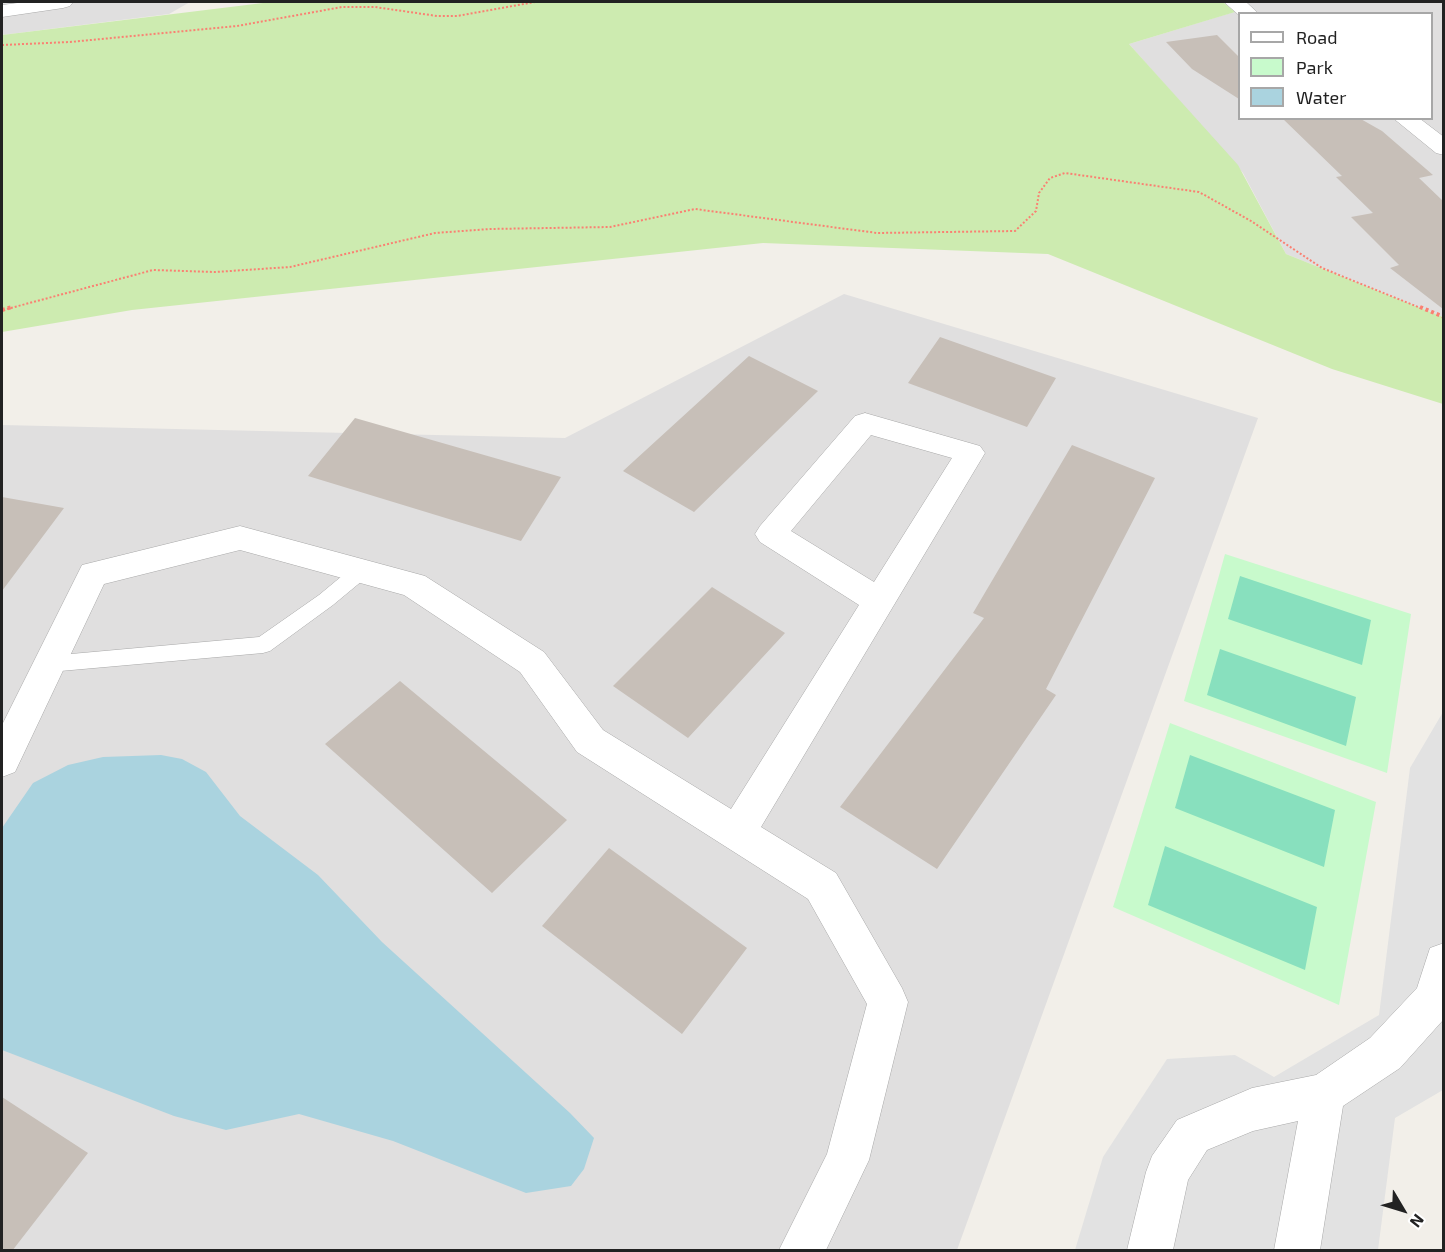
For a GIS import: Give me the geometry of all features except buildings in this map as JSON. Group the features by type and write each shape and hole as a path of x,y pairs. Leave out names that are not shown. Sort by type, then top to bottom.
{"street":[{"path":"2,11 63,2"},
{"path":"1234,2 1246,12"},
{"path":"1407,120 1443,148"},
{"path":"737,833 879,601 969,453 866,423 771,534 879,601"},
{"path":"2,761 93,574 240,538 414,585 532,662 590,741 822,886 888,1002 847,1160 802,1251"},
{"path":"1150,1251 1168,1172 1192,1135 1252,1110 1324,1094 1385,1053 1434,999 1443,962"},
{"path":"1297,1251 1324,1094"}],"lane":[{"path":"49,664 263,645 326,600 361,571"}],"path":[{"path":"2,45 70,42 237,26 342,7 375,7 437,16 457,16 536,2"},
{"path":"2,310 153,270 215,273 290,267 435,233 490,229 610,227 695,209 877,232 1015,231 1036,211 1039,193 1050,178 1065,172 1199,192 1251,222 1322,268 1443,317"}],"shaded area":[{"path":"2,2 190,2 169,14 2,35"},
{"path":"1223,2 1443,2 1443,317 1286,254 1243,173 1129,44 1234,12"},
{"path":"844,294 1258,418 957,1250 2,1250 2,425 565,438"},
{"path":"1443,712 1443,1090 1395,1118 1378,1250 1075,1250 1103,1157 1167,1059 1235,1055 1274,1077 1379,1015 1410,768"}],"green space":[{"path":"271,2 1223,2 1235,12 1129,44 1238,165 1286,254 1443,317 1443,404 1332,369 1048,254 763,243 132,310 2,332 2,35"},
{"path":"1225,554 1411,614 1387,773 1184,701"},
{"path":"1240,576 1371,620 1362,665 1228,619"},
{"path":"1220,649 1356,697 1346,746 1207,695"},
{"path":"1170,723 1376,802 1339,1005 1113,907"},
{"path":"1190,755 1335,810 1324,867 1175,808"},
{"path":"1165,846 1317,907 1305,970 1148,905"}],"water":[{"path":"161,755 182,759 206,772 240,816 318,875 382,942 570,1113 594,1138 584,1169 571,1186 526,1193 393,1141 299,1114 226,1130 174,1116 2,1050 2,828 33,783 68,765 103,757"}]}
